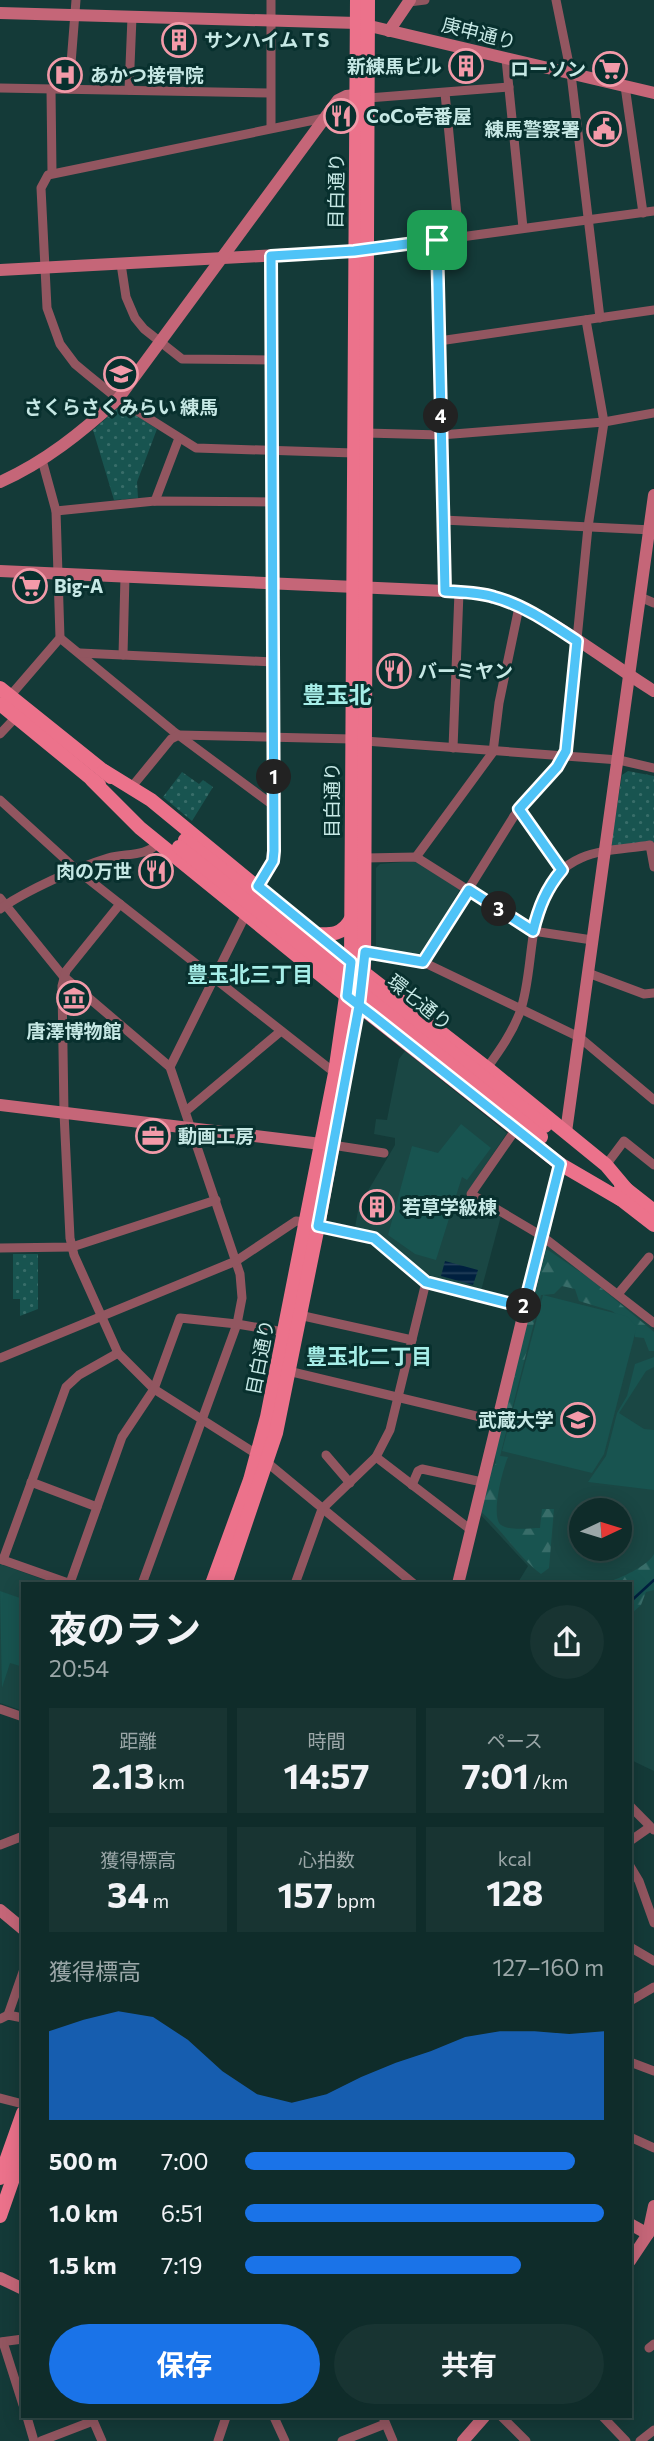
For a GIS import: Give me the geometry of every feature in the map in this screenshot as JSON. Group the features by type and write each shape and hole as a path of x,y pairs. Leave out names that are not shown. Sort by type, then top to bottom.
{"main road":[{"name":"目白通り","path":"357,0 362,25 361,251 354,453 359,587"},
{"name":"目白通り","path":"362,25 368,0"},
{"name":"目白通り","path":"327,1145 351,962 358,740 359,587 366,433 361,251"},
{"name":"環七通り","path":"3,696 16,717 98,775 130,790 182,844"},
{"name":"環七通り","path":"3,696 182,844 623,1194 654,1225"},
{"name":"目白通り","path":"213,1582 262,1459 276,1433 327,1145 353,1041 365,952 365,858 358,740"},
{"path":"98,775 158,843 359,1006 560,1164 623,1194"},
{"path":"130,790 151,800 566,1132 606,1165 623,1194"},
{"path":"314,933 338,933 348,926 351,918"},
{"path":"388,1027 401,1001"},
{"path":"353,1041 369,1029 388,1027"},
{"name":"環七通り","path":"623,1194 654,1211"},
{"name":"目白通り","path":"226,1582 262,1459 284,1332 312,1224"},
{"path":"0,2178 21,2119"},
{"path":"0,2216 19,2170"}],"street":[{"path":"69,89 76,0"},
{"path":"271,0 271,127"},
{"path":"389,31 409,1 425,0"},
{"path":"556,0 571,74 600,318"},
{"name":"庚申通り","path":"0,13 362,25 654,93"},
{"path":"129,90 132,17"},
{"path":"506,59 523,228"},
{"path":"625,86 643,213"},
{"path":"0,88 270,93"},
{"path":"0,482 42,460 87,427 118,399 338,100 346,96 509,88"},
{"path":"51,89 52,173"},
{"path":"444,93 459,236"},
{"path":"324,118 52,173 44,179 41,188 47,308 61,344 81,369 118,399 196,449 354,453"},
{"path":"0,270 361,251 654,211"},
{"path":"437,240 445,591"},
{"path":"258,886 274,856 271,256"},
{"path":"121,264 131,312 139,324 182,359 272,360"},
{"path":"439,341 654,310"},
{"path":"423,962 519,809 564,756 588,527 604,422 586,320"},
{"path":"366,433 441,435 604,422 654,413"},
{"path":"155,501 179,438"},
{"path":"3,696 60,638 56,511 42,460"},
{"path":"566,1132 654,495"},
{"path":"56,511 155,501 273,502"},
{"path":"443,520 651,530"},
{"path":"0,571 445,591 492,596 519,607 577,641 654,691"},
{"path":"123,655 125,576"},
{"path":"453,748 459,592"},
{"path":"640,597 654,603"},
{"path":"416,857 493,752 499,703 519,607"},
{"path":"60,638 179,735 274,806"},
{"path":"80,653 274,662"},
{"path":"0,734 16,717"},
{"path":"130,790 171,739 179,735 358,740 619,760 654,768"},
{"path":"0,800 78,871 335,1073"},
{"path":"519,809 562,870"},
{"path":"143,1582 237,1324 242,1298 236,1261 170,1067 63,976 2,904 108,858 151,850 158,843"},
{"path":"487,1068 507,1041 521,1009 533,931 540,902 550,884 562,870 595,853 650,845 654,867"},
{"path":"365,858 416,857 533,931 592,940"},
{"path":"120,904 63,976 64,1113 72,1247 118,1353 154,1389 262,1459 403,1580"},
{"path":"170,1067 246,914"},
{"path":"365,952 423,962 579,1037 654,1100"},
{"path":"588,973 645,994 654,993"},
{"path":"186,1111 281,1031"},
{"path":"0,1105 384,1153"},
{"path":"516,1129 471,1194 542,1236 654,1323"},
{"path":"606,1165 624,1141 654,1165"},
{"path":"458,1582 560,1164"},
{"path":"0,1248 72,1247 216,1200"},
{"path":"0,1358 236,1261 296,1221 374,1238 426,1282 524,1307"},
{"path":"618,1294 649,1257"},
{"path":"296,1582 322,1509 376,1457 390,1430 426,1282"},
{"path":"299,1315 412,1340"},
{"path":"70,1582 122,1437 154,1389 180,1318 284,1332"},
{"path":"67,1582 2,1560 66,1387 79,1375 118,1353"},
{"path":"288,1371 497,1421"},
{"path":"326,1455 350,1483"},
{"path":"376,1457 471,1530"},
{"path":"412,1485 418,1471 422,1469 482,1482"},
{"path":"31,1482 97,1507"},
{"path":"0,1709 21,1716"},
{"path":"632,1808 652,1828 632,1840"},
{"path":"0,1845 21,1837"},
{"path":"632,1869 654,1923"},
{"path":"0,1910 21,1927"},
{"path":"632,1948 654,1961"},
{"path":"4,2017 21,1977"},
{"path":"632,2000 654,1987"},
{"path":"632,2063 654,2071"},
{"path":"0,2098 21,2103"},
{"path":"632,2138 654,2148"},
{"path":"632,2259 651,2236 654,2206"},
{"path":"632,2225 651,2236"},
{"path":"0,2278 21,2288"},
{"path":"21,2339 2,2342 21,2398"},
{"path":"27,2418 34,2441"},
{"path":"218,2441 226,2418"},
{"path":"274,2418 285,2441"},
{"path":"463,2441 483,2418"},
{"path":"503,2418 526,2441"},
{"path":"604,2418 626,2441"},
{"path":"41,2441 92,2419 102,2441"},
{"path":"342,2441 384,2421 393,2441"},
{"path":"640,2441 654,2430"}],"shaded area":[{"path":"414,861 460,889 423,955 417,957 376,950 376,868 380,864"},
{"path":"405,1051 507,1133 464,1197 501,1216 481,1291 431,1279 375,1232 355,1227 359,1206 395,1145 395,1138 374,1134 376,1119 387,1120 399,1059"},
{"name":"武蔵大学","path":"550,1246 654,1329 654,1771 632,1759 632,1582 518,1582 528,1566 478,1512 545,1247"},
{"path":"0,1564 50,1582 21,1582 21,1710 0,1703"}],"green space":[{"path":"123,407 157,429 137,482 138,498 114,500 93,430 118,408"},
{"path":"628,771 654,776 654,842 614,848 611,844 622,775"},
{"path":"182,772 199,784 203,780 213,787 192,821 163,797"},
{"path":"461,1124 491,1148 467,1180 462,1177 436,1260 415,1254 388,1235 412,1146 438,1153"},
{"path":"548,1250 589,1278 654,1332 654,1351 649,1351 644,1338 635,1337 634,1327 612,1311 579,1301 575,1289 562,1286 554,1294 541,1295 500,1456 508,1457 501,1481 497,1513 498,1520 505,1527 540,1528 542,1509 554,1509 549,1568 541,1574 480,1511 487,1476 496,1463 495,1449 542,1252"},
{"path":"13,1254 38,1254 38,1309 20,1316 20,1299 13,1299"},
{"path":"543,1295 626,1316 637,1326 604,1454 592,1473 502,1451"},
{"path":"654,1357 654,1367 646,1371 619,1413 644,1429 654,1430 654,1490 588,1482 606,1456 617,1413 627,1396 635,1364"},
{"path":"654,1554 654,1590 646,1592 641,1605 632,1613 632,1582 607,1582 640,1567"},
{"path":"0,1591 21,1598 21,1666 10,1663 2,1688"}],"water":[{"path":"445,1261 478,1270 473,1285 441,1276"}],"waterway":[{"path":"632,1600 654,1580"}],"place":[{"name":"サンハイム T S","path":"179,40"},
{"name":"新練馬ビル","path":"466,66"},
{"name":"ローソン","path":"610,69"},
{"name":"あかつ接骨院","path":"65,75"},
{"name":"CoCo壱番屋","path":"341,116"},
{"name":"練馬警察署","path":"604,129"},
{"name":"さくらさくみらい 練馬","path":"121,374"},
{"name":"Big-A","path":"30,586"},
{"name":"バーミヤン","path":"394,671"},
{"name":"肉の万世","path":"156,871"},
{"name":"唐澤博物館","path":"74,998"},
{"name":"動画工房","path":"153,1136"},
{"name":"若草学級棟","path":"377,1207"},
{"name":"武蔵大学","path":"578,1420"}],"district":[{"name":"豊玉北","path":"337,695"},
{"name":"豊玉北三丁目","path":"250,975"},
{"name":"豊玉北二丁目","path":"369,1357"}],"route":[{"path":"437,240 354,251 271,256 274,851 273,861 258,886 351,962 347,996 359,1006 372,1015 560,1164 524,1307 426,1282 374,1238 318,1226 359,1006 365,952 423,962 469,890 533,931 540,902 562,870 519,809 557,767 566,751 577,641 546,621 506,601 492,596 445,591 437,240"}]}
